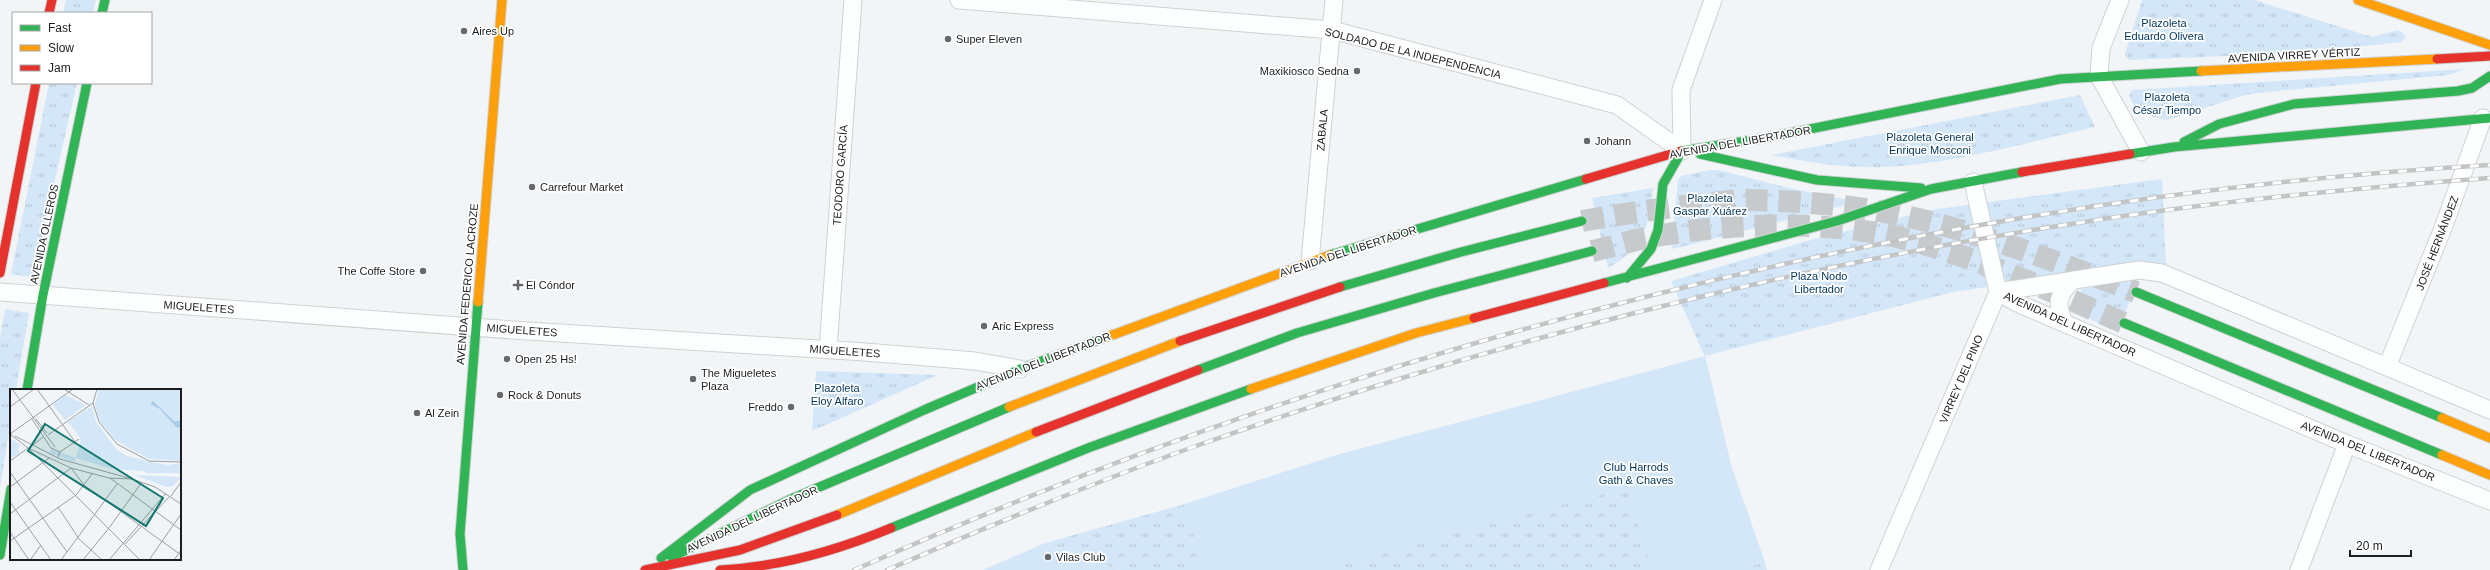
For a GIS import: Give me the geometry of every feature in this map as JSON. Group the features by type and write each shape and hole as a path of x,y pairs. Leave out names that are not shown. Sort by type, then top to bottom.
{"main road":[{"path":"49,12 52,0"},
{"path":"102,12 105,0"},
{"name":"AVENIDA FEDERICO LACROZE","path":"463,570 460,534 502,0"},
{"path":"2358,0 2490,45"},
{"name":"AVENIDA VIRREY VÉRTIZ","path":"2099,76 2490,56"},
{"name":"AVENIDA DEL LIBERTADOR","path":"647,570 690,533 750,490 924,410 1020,369 1310,261 1682,150 1765,138 2060,80 2099,76"},
{"path":"2174,147 2219,124 2294,104 2458,91 2472,88 2490,76"},
{"path":"0,273 36,84"},
{"name":"AVENIDA OLLEROS","path":"28,389 43,295 87,84"},
{"path":"720,570 754,568 803,558 860,541 1088,448 1303,370 1416,334 1837,222 1931,189 2174,147 2487,118"},
{"path":"1627,278 1651,249 1658,230 1663,184 1682,150 1736,160 1801,178 1845,184 1931,189"},
{"name":"AVENIDA DEL LIBERTADOR","path":"647,570 732,526 838,478 1032,396 1152,351 1278,307 1422,262 1582,221"},
{"name":"AVENIDA DEL LIBERTADOR","path":"647,570 740,550 786,535 848,511 1048,427 1297,334 1434,293 1592,251"},
{"path":"2136,292 2490,438"},
{"name":"AVENIDA DEL LIBERTADOR","path":"2124,323 2490,475"},
{"path":"0,555 10,495"},
{"path":"647,570 671,570"}],"street":[{"name":"TEODORO GARCÍA","path":"828,350 853,0"},
{"name":"SOLDADO DE LA INDEPENDENCIA","path":"959,0 1332,30 1617,105 1682,150"},
{"name":"ZABALA","path":"1310,261 1334,0"},
{"path":"1682,150 1681,90 1713,0"},
{"path":"2120,0 2101,48 2099,76 2141,152"},
{"name":"JOSÉ HERNÁNDEZ","path":"2387,367 2487,118"},
{"path":"1973,182 1998,292"},
{"name":"AVENIDA DEL LIBERTADOR","path":"1998,292 2139,270 2162,272 2490,410"},
{"path":"2064,323 2059,303 2062,290 2073,280"},
{"name":"MIGUELETES","path":"0,292 476,327 975,361 1020,369"},
{"name":"AVENIDA DEL LIBERTADOR","path":"1998,292 2017,303 2347,444 2490,501"},
{"name":"VIRREY DEL PINO","path":"1879,570 1998,292"},
{"path":"2299,570 2347,444"}],"green space":[{"path":"66,0 96,0 93,12 63,12"},
{"name":"Plazoleta Eduardo Olivera","path":"2142,0 2254,0 2372,37 2398,30 2406,36 2402,42 2298,53 2129,60 2125,54"},
{"name":"Plazoleta César Tiempo","path":"2465,69 2449,75 2245,95 2167,120 2146,115 2134,107 2129,95 2132,90"},
{"path":"49,84 77,84 33,277 11,274"},
{"name":"Plazoleta General Enrique Mosconi","path":"2080,95 2095,127 1964,157 1911,165 1856,167 1771,155"},
{"name":"Plazoleta Gaspar Xuárez","path":"1710,170 1719,170 1789,188 1858,202 1673,249 1670,244 1673,237 1678,180 1681,176"},
{"name":"Club Harrods Gath & Chaves","path":"2162,179 2166,264 2151,263 1953,292 1705,356 1731,465 1767,570 1120,570 1045,543 1185,504 1337,455 1705,357 1671,281 1807,241 1930,210"},
{"path":"1653,188 1649,215 1643,235 1631,252 1608,268 1592,198"},
{"path":"2139,276 2118,331 2078,314 2074,306 2082,289"},
{"path":"5,309 29,313 16,389 10,389 10,427 0,488 0,338"},
{"name":"Club Harrods Gath & Chaves","path":"1705,356 1731,465 1765,562 1741,570 1652,570 1627,488 1316,570 1203,570 1185,504 1337,455"},
{"name":"Plazoleta Eloy Alfaro","path":"816,371 938,375 812,431"},
{"name":"Vilas Club","path":"1045,543 1120,570 983,570"}],"tunnel":[{"path":"1582,221 1657,209 1741,200 1788,201 1869,209 1938,224 1996,241 2136,292"},
{"path":"1592,251 1653,236 1718,228 1749,226 1811,226 1841,228 1897,237 1955,254 2012,275 2124,323"}],"railway":[{"path":"854,570 1049,489 1248,416 1450,351 1654,295 1861,248 2069,210 2279,183 2490,165"},
{"path":"887,570 1041,505 1196,446 1304,409 1413,375 1523,343 1635,313 1747,286 1859,262 1972,240 2084,222 2135,214 2287,196 2490,178"}],"traffic: fast":[{"path":"102,12 105,0"},
{"path":"1681,151 1765,138 2060,79 2201,71"},
{"path":"2184,142 2219,124 2294,104 2458,91 2472,88 2490,76"},
{"path":"27,389 43,295 87,84"},
{"path":"2130,154 2174,147 2490,118"},
{"path":"1627,278 1651,249 1658,230 1663,184 1682,151"},
{"path":"1700,154 1817,180 1921,188"},
{"path":"1604,283 1837,221 1931,189 2022,172"},
{"path":"1330,255 1586,179"},
{"path":"1340,287 1461,252 1582,221"},
{"path":"1198,370 1297,333 1434,293 1592,251"},
{"path":"2136,292 2442,418"},
{"path":"463,570 460,534 478,302"},
{"path":"2124,323 2442,455"},
{"path":"661,558 750,490 924,410 1020,369 1107,337"},
{"path":"891,528 1088,448 1251,389"},
{"path":"672,557 791,499 1009,407"},
{"path":"0,555 10,495"}],"traffic: slow":[{"path":"478,302 502,0"},
{"path":"2358,0 2490,45"},
{"path":"2201,71 2437,59"},
{"path":"1107,337 1330,255"},
{"path":"1251,389 1416,333 1474,318"},
{"path":"1009,407 1180,341"},
{"path":"2442,418 2490,438"},
{"path":"837,515 1036,432"},
{"path":"2442,455 2490,475"}],"traffic: jam":[{"path":"49,12 52,0"},
{"path":"2437,59 2490,56"},
{"path":"0,273 36,84"},
{"path":"1586,179 1681,151"},
{"path":"2022,172 2130,154"},
{"path":"1474,318 1604,283"},
{"path":"1180,341 1340,287"},
{"path":"1036,432 1198,370"},
{"path":"645,570 740,550 837,515"},
{"path":"720,570 764,565 828,551 891,528"}],"place":[{"name":"Aires Up","path":"464,31"},
{"name":"Super Eleven","path":"948,39"},
{"name":"Maxikiosco Sedna","path":"1357,71"},
{"name":"Johann","path":"1587,141"},
{"name":"Carrefour Market","path":"532,187"},
{"name":"The Coffe Store","path":"423,271"},
{"name":"El Cóndor","path":"518,285"},
{"name":"Aric Express","path":"984,326"},
{"name":"Open 25 Hs!","path":"507,359"},
{"name":"The Migueletes Plaza","path":"693,379"},
{"name":"Rock & Donuts","path":"500,395"},
{"name":"Freddo","path":"791,407"},
{"name":"Al Zein","path":"417,413"},
{"name":"Vilas Club","path":"1048,557"}],"park label":[{"name":"Plaza Nodo Libertador","path":"1819,282"}]}
